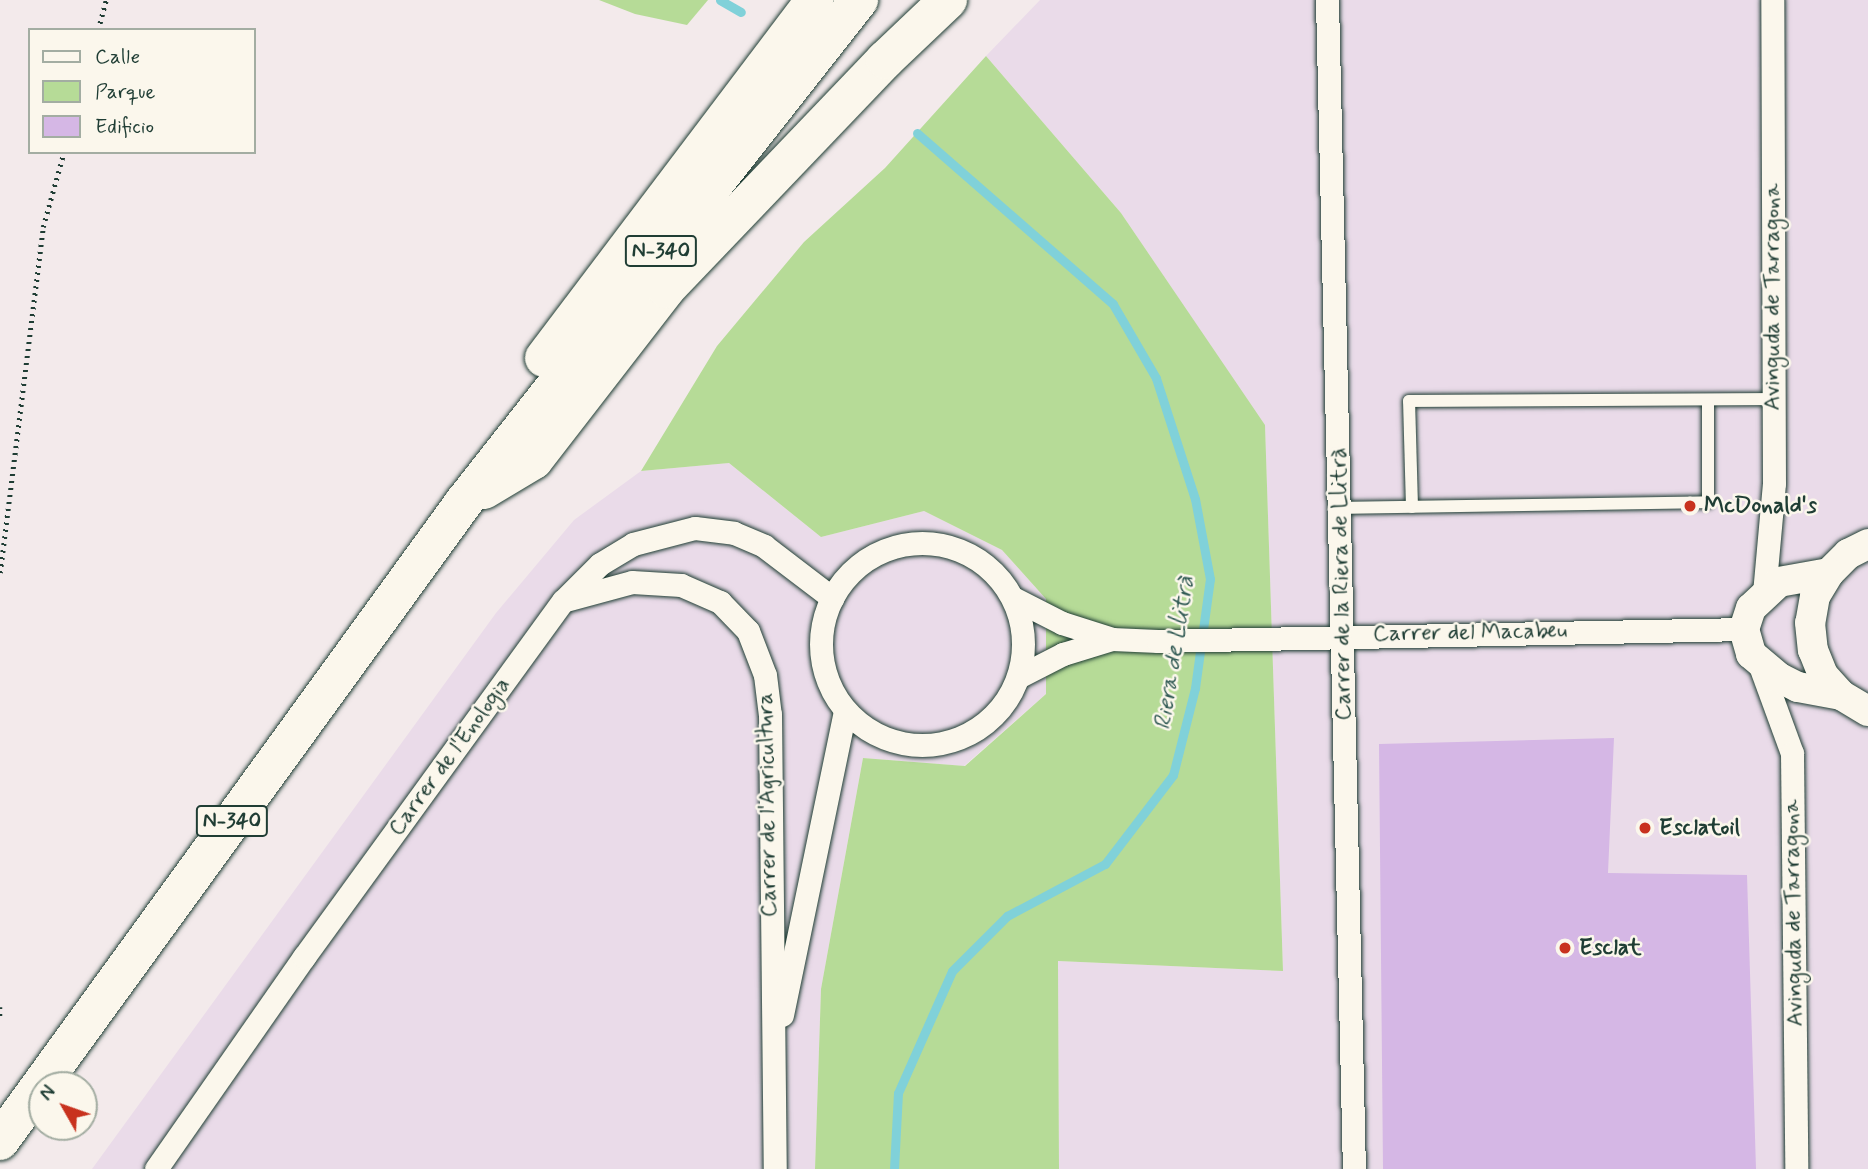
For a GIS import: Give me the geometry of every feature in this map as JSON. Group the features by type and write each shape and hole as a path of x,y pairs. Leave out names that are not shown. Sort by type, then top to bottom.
{"highway":[{"path":"464,502 488,432 816,0"},
{"name":"N-340","path":"0,1140 464,502 859,0"},
{"path":"464,502 534,460 666,289 885,60 948,0"}],"street":[{"name":"Carrer de la Riera de Llitrà","path":"1327,0 1354,1169"},
{"name":"Avinguda de Tarragona","path":"1764,593 1774,483 1772,0"},
{"path":"1868,520 1848,557 1815,596 1810,636 1823,675 1841,695 1868,711"},
{"name":"Carrer de l'Enologia","path":"156,1169 304,957 563,601 600,564 633,544 695,528 734,533 765,546 832,598"},
{"path":"907,544 938,544 977,560 994,572 1013,598 1022,624 1023,651 1018,677 1006,701 988,721 966,735 941,744 914,745 889,740 865,727 845,710 830,685 822,656 823,626 832,598 851,573 876,554 907,544"},
{"path":"1841,695 1798,687 1759,663 1751,654 1744,629 1751,608 1764,593 1795,577 1848,557"},
{"name":"Carrer de l'Agricultura","path":"563,601 632,582 681,585 720,602 748,631 765,675 770,714 775,1169"},
{"name":"Carrer del Macabeu","path":"1013,598 1062,623 1112,639 1158,641 1343,635 1744,629"},
{"name":"Carrer del Macabeu","path":"1018,677 1063,654 1112,639"},
{"name":"Avinguda de Tarragona","path":"1759,663 1792,753 1796,1169"},
{"name":"Carrer de l'Agricultura","path":"773,1060 845,710"}],"lane":[{"path":"1412,507 1409,401 1773,399"},
{"path":"1340,508 1708,502 1708,400"}],"path":[{"path":"99,28 106,0"},
{"path":"0,573 43,227 63,154"},
{"path":"0,1007 0,1017"}],"shaded area":[{"path":"1040,0 1868,0 1868,1169 1059,1169 1058,961 1283,971 1265,426 1121,213 986,56"},
{"path":"729,463 821,537 924,511 1002,550 1046,599 1046,694 964,766 863,758 821,989 815,1169 92,1169 496,613 574,520 641,471"}],"green space":[{"path":"599,0 708,0 687,25 635,14"},
{"path":"986,56 1121,213 1265,425 1283,971 1058,961 1059,1169 815,1169 821,989 863,758 965,766 1046,694 1046,599 1002,550 924,511 821,537 729,463 641,471 717,346 804,242 885,168"}],"building":[{"name":"Esclat","path":"1614,738 1608,873 1747,875 1756,1169 1383,1169 1379,744"}],"waterway":[{"name":"Riera de Llitrà","path":"720,0 741,12"},
{"name":"Riera de Llitrà","path":"894,1169 898,1093 952,971 1007,916 1105,864 1173,775 1195,688 1210,579 1195,499 1156,378 1113,304 917,133"}],"place":[{"name":"McDonald's","path":"1690,506"},
{"name":"Esclatoil","path":"1645,828"},
{"name":"Esclat","path":"1565,948"}]}
